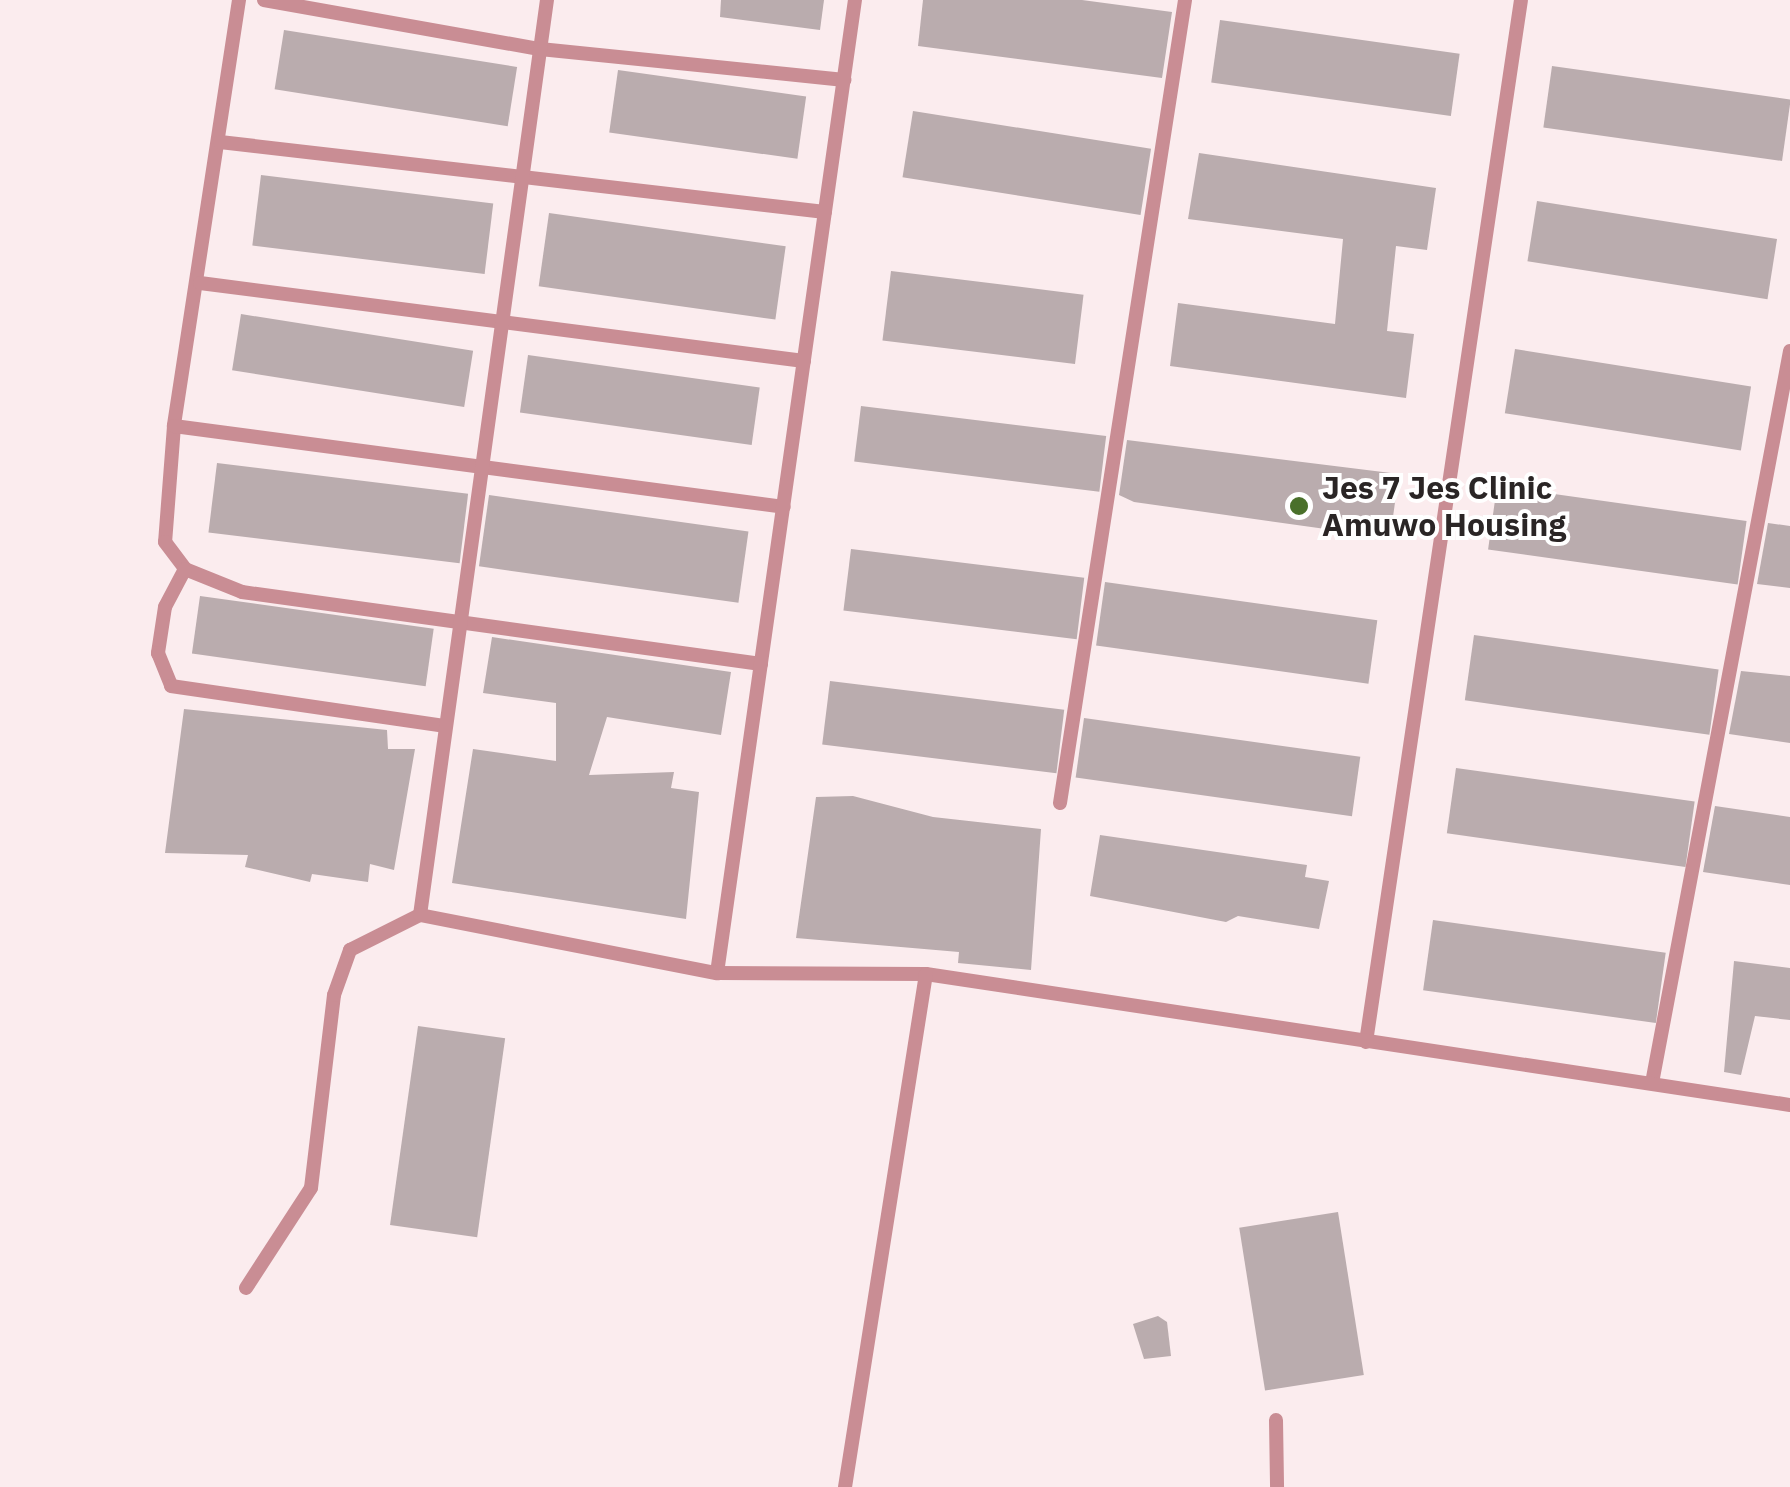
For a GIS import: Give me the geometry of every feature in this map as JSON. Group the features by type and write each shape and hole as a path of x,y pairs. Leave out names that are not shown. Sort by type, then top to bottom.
{"lane":[{"path":"239,0 200,284 174,426 165,542 185,569 242,592 466,620 761,664"},
{"path":"264,0 540,49 844,80"},
{"path":"420,915 444,726 466,620 498,328 526,175 548,0"},
{"path":"717,973 856,0"},
{"path":"1060,803 1185,0"},
{"path":"1366,1042 1520,0"},
{"path":"220,142 825,212"},
{"path":"200,284 498,328 804,361"},
{"path":"1652,1083 1790,350"},
{"path":"174,426 784,507"},
{"path":"185,569 165,606 158,653 171,686 444,726"},
{"path":"246,1288 310,1188 334,995 350,950 420,915 717,973 926,974 1790,1105"},
{"path":"845,1487 926,974"},
{"path":"1276,1420 1276,1487"}],"building":[{"path":"721,0 824,0 820,30 720,17"},
{"path":"923,0 1082,0 1172,12 1162,78 918,46"},
{"path":"1220,20 1460,54 1451,116 1211,82"},
{"path":"284,30 517,67 508,126 275,89"},
{"path":"1552,66 1790,99 1782,161 1543,127"},
{"path":"618,70 806,96 797,159 609,132"},
{"path":"913,111 1151,149 1141,215 903,177"},
{"path":"1199,153 1436,188 1427,250 1396,246 1387,331 1414,334 1406,398 1170,366 1178,303 1335,324 1343,239 1188,219"},
{"path":"261,175 493,204 485,274 252,245"},
{"path":"1537,201 1777,239 1767,299 1527,261"},
{"path":"549,213 786,246 775,320 539,286"},
{"path":"891,271 1084,295 1075,364 882,340"},
{"path":"241,314 473,351 464,407 232,370"},
{"path":"1515,349 1751,386 1741,451 1505,413"},
{"path":"528,355 760,388 752,445 520,412"},
{"path":"861,406 1106,436 1099,492 854,462"},
{"path":"1127,440 1399,474 1390,538 1134,502 1119,495"},
{"path":"217,463 468,494 460,563 208,532"},
{"path":"1497,486 1747,521 1738,584 1488,549"},
{"path":"489,495 748,531 738,603 479,566"},
{"path":"1768,523 1790,526 1790,588 1757,584"},
{"path":"851,549 1084,578 1077,639 843,611"},
{"path":"1105,582 1377,620 1368,684 1096,645"},
{"path":"200,596 434,629 426,686 192,653"},
{"path":"1474,635 1719,669 1709,735 1465,700"},
{"path":"492,637 731,672 721,735 607,717 589,775 674,772 671,788 699,792 686,919 452,883 473,749 556,761 556,703 483,693"},
{"path":"1741,671 1790,676 1790,743 1729,734"},
{"path":"830,681 1064,710 1056,773 822,745"},
{"path":"184,709 387,730 388,749 415,749 394,870 370,864 368,882 312,874 310,882 245,867 248,855 165,853"},
{"path":"1084,718 1360,757 1352,816 1076,777"},
{"path":"1456,768 1695,802 1685,867 1447,833"},
{"path":"853,796 933,817 1041,829 1031,970 958,963 959,952 796,938 816,797"},
{"path":"1715,806 1790,817 1790,885 1703,872"},
{"path":"1100,835 1307,865 1305,877 1329,881 1319,929 1238,916 1226,922 1090,896"},
{"path":"1433,920 1666,953 1656,1023 1423,990"},
{"path":"1734,961 1790,968 1790,1020 1755,1016 1741,1075 1724,1072"},
{"path":"418,1026 505,1038 477,1237 390,1225"},
{"path":"1338,1212 1364,1375 1265,1391 1239,1228"},
{"path":"1158,1316 1167,1322 1171,1356 1144,1359 1133,1324"}],"place":[{"name":"Jes 7 Jes Clinic Amuwo Housing","path":"1299,506"}]}
